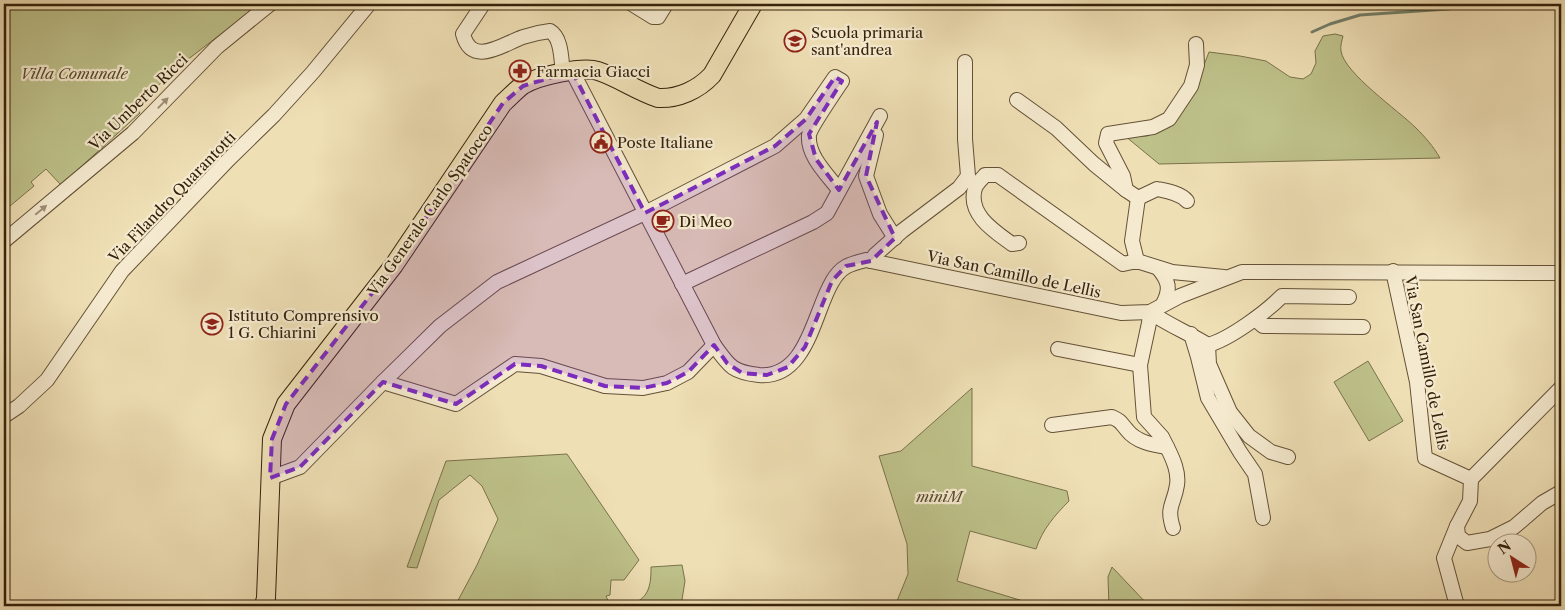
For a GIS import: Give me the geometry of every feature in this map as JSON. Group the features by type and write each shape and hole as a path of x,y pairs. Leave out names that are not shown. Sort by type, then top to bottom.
{"main road":[{"name":"Via Generale Carlo Spatocco","path":"264,606 266,598 272,439 286,404 394,265 503,103 522,86 532,81 585,69 598,71 658,98 684,94 705,82 712,75 753,4"}],"street":[{"name":"Via Umberto Ricci","path":"4,242 132,133 217,47 270,4"},
{"name":"Via Filandro Quarantotti","path":"4,416 19,406 46,380 122,271 274,115 370,4"},
{"name":"Via San Camillo de Lellis","path":"483,4 463,34 468,46 477,51 486,52 523,37 550,30 555,34 567,72 646,213 714,345 727,363 742,373 767,375 788,367 805,347 832,281 846,266 866,260 1121,313 1150,312 1185,294 1242,272 1561,273"},
{"path":"632,4 652,18 658,16 666,4"},
{"path":"1137,261 1132,241 1132,194 1106,143 1108,134 1153,127 1169,119 1192,86 1197,65 1196,44"},
{"path":"872,261 875,255 895,238 959,188 968,176 965,139 964,62"},
{"path":"270,478 300,466 440,326 497,282 646,213 775,146 806,119 835,77 842,81 809,134 810,147 816,159 839,190"},
{"path":"1017,100 1056,128 1094,164 1132,194"},
{"path":"682,284 813,222 827,213 879,119 866,176 880,214 895,238"},
{"name":"Via San Camillo de Lellis","path":"1019,243 1012,244 980,218 973,201 976,186 985,175 998,175 1124,264 1137,261 1172,272 1227,277"},
{"path":"1132,194 1156,188 1169,191 1187,201"},
{"name":"Via San Camillo de Lellis","path":"1158,268 1168,274 1185,294"},
{"path":"1158,268 1168,283 1167,296 1163,304"},
{"path":"1172,272 1185,294"},
{"name":"Via San Camillo de Lellis","path":"1393,272 1417,382 1425,458 1471,479"},
{"path":"1208,345 1222,340 1255,319 1282,296 1349,297"},
{"path":"1173,528 1169,515 1177,484 1175,464 1162,437 1144,417 1140,365 1150,312 1166,323 1191,334 1208,345"},
{"path":"1255,319 1263,326 1363,326"},
{"path":"1191,334 1208,398 1226,430 1255,474 1263,518"},
{"path":"383,382 456,404 515,364 541,366 605,386 643,388 667,383 688,372 714,345"},
{"path":"1208,345 1210,364 1230,412 1249,436 1272,452 1288,457"},
{"path":"1058,349 1140,365"},
{"path":"1456,606 1444,558 1470,501 1471,479 1561,388"},
{"path":"1052,425 1112,417 1121,421 1127,431 1139,440 1167,447"},
{"path":"1457,526 1458,536 1467,543 1490,539 1514,527 1542,502 1561,492"}],"highlighted area":[{"path":"572,71 645,213 775,146 806,119 835,77 842,81 809,134 816,159 839,190 877,122 866,176 895,238 871,261 846,266 832,281 805,347 788,367 767,375 742,373 727,363 714,345 688,372 667,383 643,388 605,386 541,366 515,364 456,404 383,382 300,467 270,478 272,439 286,404 394,265 503,103 523,86"}],"green space":[{"name":"Villa Comunale","path":"4,4 260,4 178,67 135,107 140,113 61,185 46,169 31,182 34,186 4,211"},
{"path":"1335,34 1343,36 1341,51 1344,60 1352,70 1416,128 1440,158 1159,164 1125,136 1147,136 1159,130 1197,83 1209,52 1266,61 1290,77 1303,79 1311,74 1316,63 1315,51 1323,36"},
{"path":"1368,361 1403,421 1369,441 1334,382"},
{"name":"miniM","path":"972,388 972,466 1067,491 1069,501 1050,523 1036,549 970,531 957,581 1023,601 1023,606 895,606 908,574 907,544 879,456 901,451"},
{"path":"567,454 639,560 624,580 611,580 610,595 606,596 609,603 627,605 643,598 650,585 651,567 682,565 685,581 681,606 455,606 477,565 498,519 482,486 470,475 439,500 417,568 407,567 446,461"},
{"path":"1112,567 1149,606 1109,606 1108,577"}],"waterway":[{"path":"1312,32 1330,24 1360,15 1448,9 1478,4"}],"place":[{"name":"Scuola primaria sant'andrea","path":"795,41"},
{"name":"Farmacia Giacci","path":"520,71"},
{"name":"Poste Italiane","path":"601,142"},
{"name":"Di Meo","path":"663,221"},
{"name":"Istituto Comprensivo 1 G. Chiarini","path":"212,324"}]}
